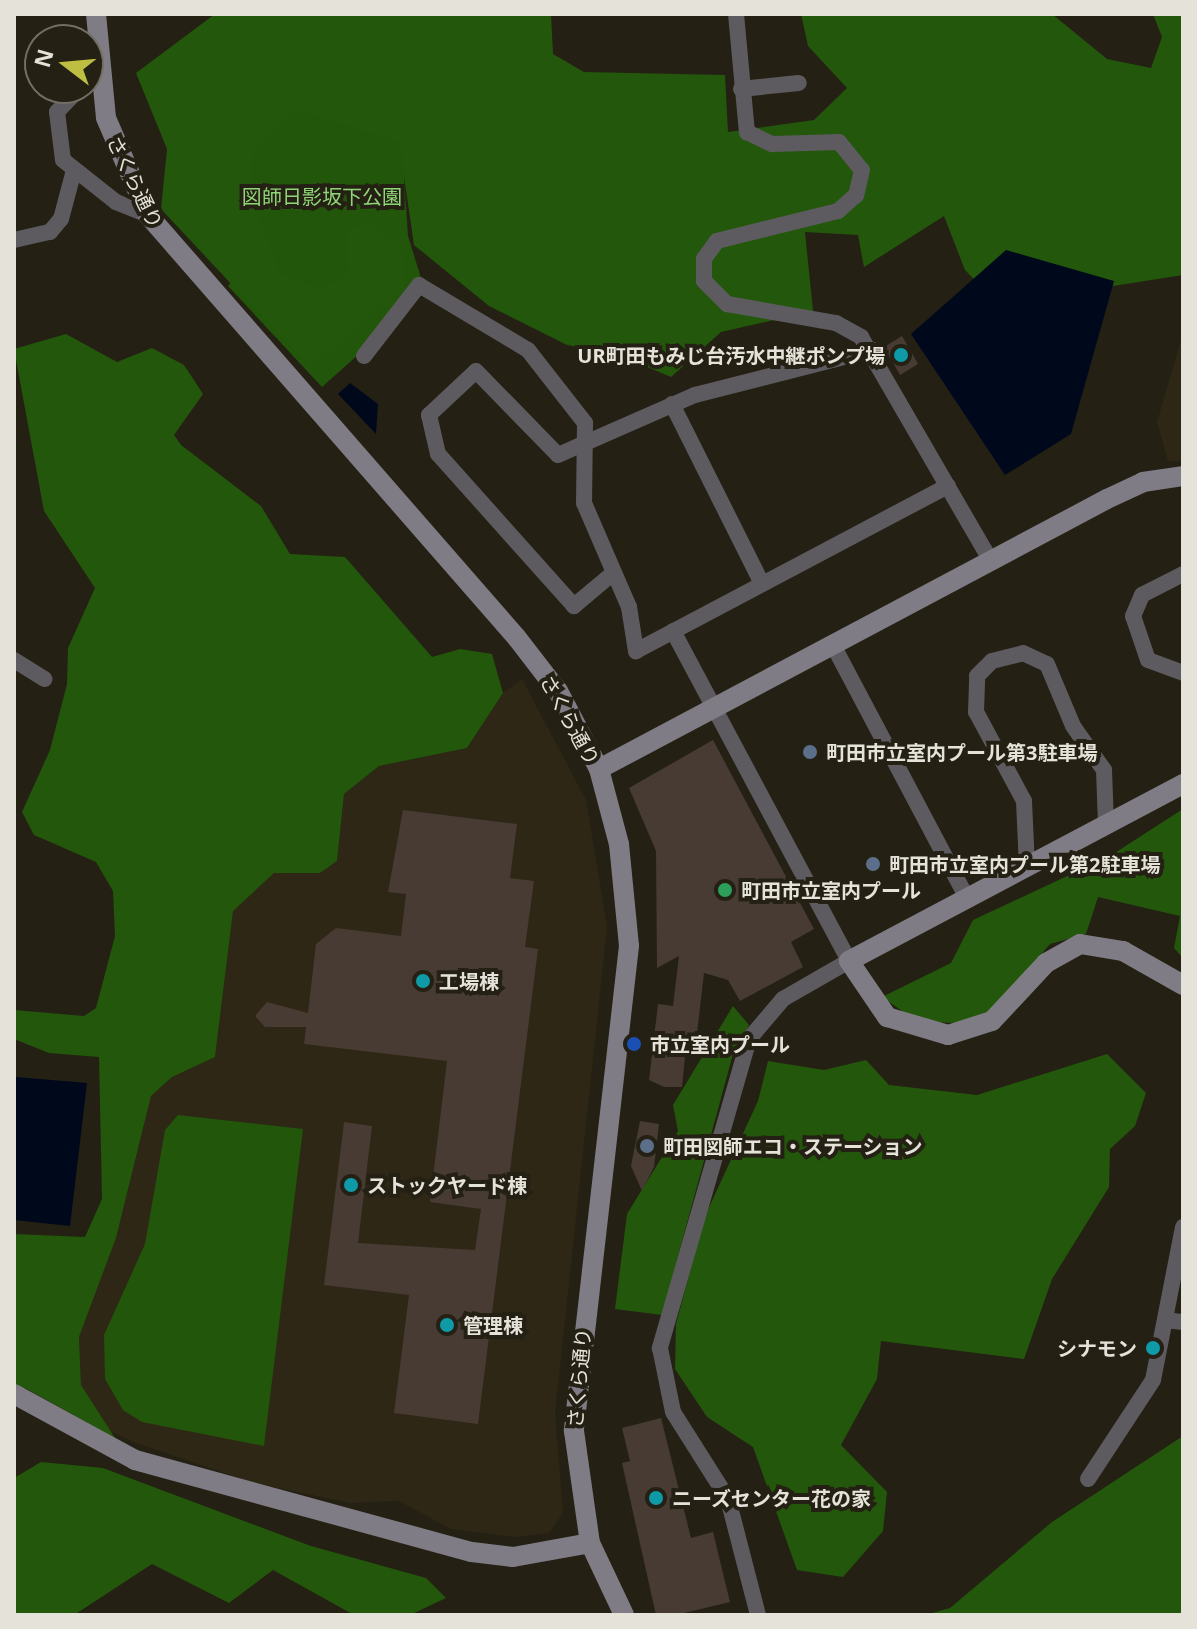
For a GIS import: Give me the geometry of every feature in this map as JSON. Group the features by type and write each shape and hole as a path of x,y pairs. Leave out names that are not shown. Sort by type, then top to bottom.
{"street":[{"path":"736,14 743,122 754,139 839,142 858,158 861,184 838,211 717,241 704,259 704,281 727,304 836,323 872,350 991,561"},
{"path":"741,89 799,83"},
{"path":"14,240 32,240 56,225 73,174 56,123 60,104"},
{"name":"さくら通り","path":"97,104 148,215 532,656 599,769 619,844 629,937 575,1398 575,1463 590,1543 624,1615"},
{"path":"73,174 148,215"},
{"path":"364,356 419,285 430,286 449,309 500,328 528,350 585,423 584,503 612,574 629,607 636,651 948,486"},
{"path":"612,574 574,606 438,454 429,415 476,371 558,455 672,404 872,350"},
{"path":"672,404 762,584"},
{"path":"599,769 1143,482 1183,476"},
{"path":"1183,574 1142,595 1133,616 1148,660 1183,673"},
{"path":"673,631 849,961 887,1017 937,1034 992,1021 1046,963 1080,944 1123,951 1183,985"},
{"path":"833,645 967,898"},
{"path":"1027,867 1024,801 976,712 977,676 992,661 1023,653 1047,664 1073,726 1104,770 1106,825"},
{"path":"15,665 44,679"},
{"path":"758,1615 728,1499 673,1412 660,1348 749,1039 783,999 1183,784"},
{"path":"1088,1479 1153,1380 1174,1321 1183,1227"},
{"path":"14,1394 135,1460 472,1552 513,1557 590,1543"}],"shaded area":[{"path":"1183,333 1183,461 1168,461 1157,422"},
{"path":"522,679 586,800 607,927 555,1414 563,1513 549,1533 515,1537 451,1529 399,1501 350,1503 251,1482 136,1443 110,1431 95,1412 81,1385 79,1337 116,1238 151,1096 172,1077 215,1057 233,911 274,873 320,873 337,861 344,794 379,766 468,748 503,693"}],"green space":[{"path":"215,14 551,14 553,54 584,72 725,75 728,132 814,120 847,88 808,46 801,14 1052,14 1107,59 1151,68 1162,37 1153,14 1183,14 1183,275 998,304 965,270 944,216 864,267 858,235 805,232 813,311 721,332 671,377 614,353 567,345 489,306 414,245 399,142 297,111 257,145 251,167 254,202 280,272 318,289 348,274 345,231 369,221 402,247 405,288 310,368 161,209 167,149 136,73"},
{"name":"図師日影坂下公園","path":"297,99 421,135 404,177 408,236 421,278 388,328 322,387 228,286 249,257 235,141"},
{"path":"66,334 117,362 152,348 184,365 203,394 174,435 181,445 261,506 290,554 345,557 432,657 460,649 492,654 503,693 467,748 379,766 344,794 337,861 320,873 274,873 233,911 215,1057 172,1077 151,1096 116,1238 79,1337 81,1385 115,1438 25,1388 14,1398 14,1234 85,1237 102,1199 99,1057 49,1053 14,1039 14,1010 84,1016 96,1008 115,936 113,891 96,862 34,835 22,812 50,750 67,684 68,648 95,588 44,511 14,349"},
{"path":"1183,809 1183,958 1174,948 1180,916 1098,897 1086,934 1050,944 995,1008 964,1023 918,1022 882,997 951,963 973,920 1110,856"},
{"path":"733,1006 749,1025 733,1054 662,1315 615,1309 627,1214 678,1131 673,1105"},
{"path":"1107,1054 1146,1093 1135,1126 1110,1149 1109,1187 1052,1279 1024,1359 881,1341 877,1379 841,1445 887,1492 883,1531 843,1577 797,1570 753,1447 707,1417 675,1369 676,1324 705,1216 758,1101 768,1061 824,1070 866,1060 889,1085 977,1095"},
{"path":"178,1115 303,1129 264,1446 142,1422 123,1410 105,1379 104,1335 145,1244 165,1130"},
{"path":"1183,1436 1183,1615 925,1615 950,1608 1052,1522"},
{"path":"41,1462 103,1468 311,1546 426,1578 446,1598 410,1615 354,1615 273,1570 229,1603 152,1564 74,1615 14,1615 14,1478"}],"water":[{"path":"1006,250 1114,281 1071,434 1005,475 911,334"},
{"path":"350,383 378,404 376,434 338,394"},
{"path":"16,1077 87,1083 70,1226 14,1220"}],"building":[{"name":"UR町田もみじ台汚水中継ポンプ場","path":"902,336 918,364 900,375 884,347"},
{"name":"町田市立室内プール","path":"713,740 814,929 791,942 803,967 740,1001 728,980 704,973 695,1051 685,1057 682,1087 664,1087 649,1080 658,1004 673,1006 679,956 657,968 656,851 629,788"},
{"name":"工場棟","path":"403,810 517,824 510,878 534,881 525,947 538,949 478,1424 394,1413 409,1295 324,1285 344,1122 372,1126 358,1243 475,1250 481,1209 430,1202 447,1061 304,1044 306,1027 265,1027 255,1016 267,1002 308,1013 316,944 336,928 401,936 406,894 388,892"},
{"path":"640,1121 659,1124 654,1167 642,1191 631,1166"},
{"name":"ニーズセンター花の家","path":"661,1418 691,1538 713,1532 730,1602 676,1615 656,1615 622,1463 630,1461 622,1428"}],"place":[{"name":"UR町田もみじ台汚水中継ポンプ場","path":"901,355"},
{"name":"町田市立室内プール第3駐車場","path":"810,752"},
{"name":"町田市立室内プール第2駐車場","path":"873,864"},
{"name":"町田市立室内プール","path":"725,890"},
{"name":"工場棟","path":"423,981"},
{"name":"市立室内プール","path":"634,1044"},
{"name":"町田図師エコ・ステーション","path":"647,1146"},
{"name":"ストックヤード棟","path":"351,1185"},
{"name":"管理棟","path":"447,1325"},
{"name":"シナモン","path":"1153,1348"},
{"name":"ニーズセンター花の家","path":"656,1498"}]}
